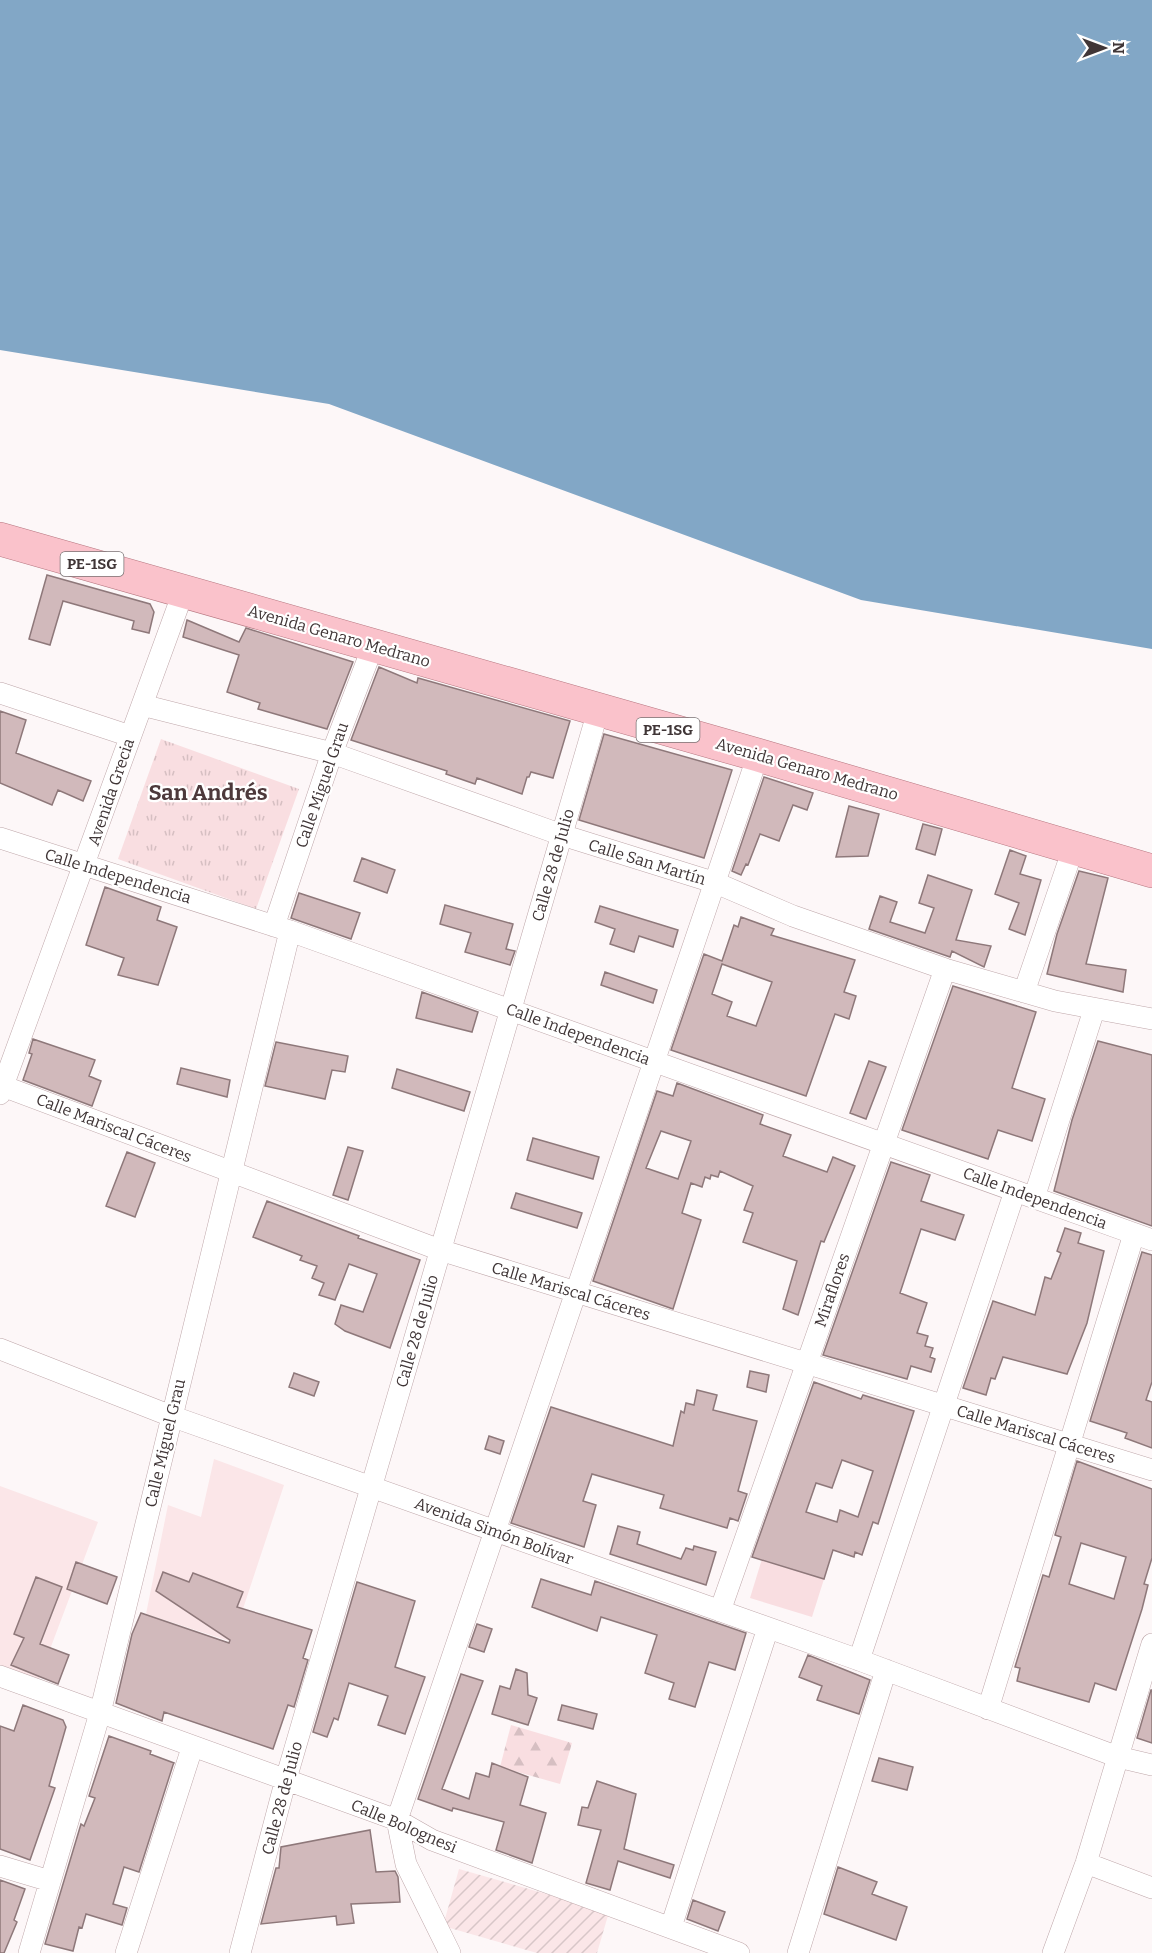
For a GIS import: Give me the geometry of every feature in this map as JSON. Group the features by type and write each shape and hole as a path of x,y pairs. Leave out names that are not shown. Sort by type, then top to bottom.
{"main road":[{"name":"PE-1SG","path":"0,539 184,590"},
{"name":"Avenida Genaro Medrano","path":"184,590 598,711 1074,846 1152,871"}],"street":[{"name":"Avenida Grecia","path":"1,1088 85,866 184,590"},
{"name":"Calle Miguel Grau","path":"29,1953 100,1713 230,1171 282,928 332,753 374,646"},
{"path":"0,693 130,736"},
{"name":"Calle San Martín","path":"142,705 332,753 562,835 716,883 793,916 945,969 1094,1010 1152,1019"},
{"name":"Calle 28 de Julio","path":"240,1953 286,1779 598,711"},
{"path":"442,1948 406,1864 397,1820 758,755"},
{"name":"Calle Independencia","path":"0,838 282,928 1143,1237"},
{"path":"1024,992 1074,846"},
{"name":"Miraflores","path":"720,1611 945,969"},
{"path":"858,1660 943,1406 1094,1010"},
{"name":"Calle Mariscal Cáceres","path":"1,1088 441,1250 1152,1470"},
{"path":"988,1709 1069,1444 1143,1237"},
{"name":"Avenida Simón Bolívar","path":"0,1349 171,1416 886,1670 1118,1757 1152,1765"},
{"path":"671,1927 768,1628"},
{"path":"1053,1953 1086,1863 1152,1644"},
{"path":"798,1953 886,1670"},
{"name":"Calle Bolognesi","path":"0,1676 192,1748 286,1779 397,1820 432,1840 739,1953"},
{"path":"126,1953 192,1748"},
{"path":"1086,1863 1152,1888"},
{"path":"0,1866 50,1881"}],"shaded area":[{"path":"214,1459 284,1485 232,1642 146,1614 168,1505 201,1517"},
{"path":"0,1486 98,1522 38,1681 0,1667"},
{"path":"459,1869 609,1912 597,1953 537,1953 443,1926"}],"green space":[{"path":"161,739 299,789 256,909 118,859"},
{"path":"762,1559 824,1579 812,1617 750,1598"},
{"path":"511,1725 572,1743 560,1784 500,1767"}],"water":[{"path":"0,0 1152,0 1152,649 861,600 329,404 0,350"}],"building":[{"path":"47,575 150,604 154,612 149,633 132,629 134,621 63,601 50,645 29,639"},
{"path":"187,620 239,642 246,628 353,662 327,729 258,709 260,703 227,692 239,655 183,637"},
{"path":"379,667 417,683 418,678 570,721 553,778 531,772 527,777 522,794 477,778 475,784 446,774 447,771 351,740"},
{"path":"0,711 26,720 16,753 91,781 83,801 58,790 52,805 0,783"},
{"path":"604,734 732,770 704,858 579,820"},
{"path":"764,777 813,793 807,810 793,805 779,841 760,834 748,865 746,864 741,875 732,871"},
{"path":"849,806 879,814 868,856 836,857"},
{"path":"923,824 942,829 935,855 916,849"},
{"path":"1010,850 1026,856 1020,874 1041,880 1025,935 1009,929 1019,903 995,894"},
{"path":"362,858 395,870 387,893 354,881"},
{"path":"1079,871 1108,878 1086,964 1126,970 1123,992 1047,974 1057,934"},
{"path":"928,875 972,890 956,940 991,946 984,967 952,951 950,957 869,929 880,896 897,902 890,922 925,933 934,908 919,903"},
{"path":"105,887 161,907 157,920 177,927 158,985 118,975 124,958 86,945"},
{"path":"299,893 360,913 351,939 291,918"},
{"path":"445,905 513,924 506,949 515,951 510,965 465,952 471,933 440,924"},
{"path":"600,906 678,930 673,947 639,936 634,952 610,944 615,929 595,922"},
{"path":"741,917 774,929 771,935 855,960 844,992 856,996 849,1019 835,1014 806,1096 671,1050 704,954 722,961 734,925 738,927","holes":["722,964 772,982 756,1026 727,1016 732,1002 712,994"]},
{"path":"605,972 657,990 653,1003 601,985"},
{"path":"953,986 1036,1012 1012,1088 1045,1099 1032,1141 998,1130 988,1159 902,1130"},
{"path":"422,992 478,1012 472,1032 416,1018"},
{"path":"33,1039 95,1060 89,1076 101,1081 92,1106 23,1080 32,1054 29,1053"},
{"path":"1098,1041 1152,1055 1152,1226 1054,1191 1072,1120"},
{"path":"276,1042 348,1056 345,1072 332,1070 325,1099 265,1086"},
{"path":"869,1061 886,1067 866,1119 850,1113"},
{"path":"181,1068 230,1080 227,1097 177,1084"},
{"path":"397,1069 470,1092 464,1111 392,1088"},
{"path":"677,1083 763,1115 760,1124 791,1135 783,1156 827,1172 833,1157 855,1166 824,1242 821,1241 798,1315 783,1309 797,1261 743,1242 753,1213 744,1210 753,1186 720,1171 718,1177 711,1175 710,1179 705,1177 702,1187 691,1183 682,1213 701,1220 673,1309 593,1281 657,1091 673,1096","holes":["661,1131 691,1141 678,1179 646,1168"]},
{"path":"533,1138 599,1157 593,1179 527,1160"},
{"path":"348,1147 363,1151 348,1200 333,1195"},
{"path":"127,1152 155,1163 135,1217 106,1206"},
{"path":"891,1162 930,1175 921,1201 964,1215 955,1240 921,1229 900,1293 927,1303 917,1333 928,1336 925,1346 933,1348 930,1357 935,1359 931,1372 911,1366 907,1379 823,1355"},
{"path":"516,1193 582,1213 577,1228 511,1208"},
{"path":"267,1201 420,1260 390,1348 345,1331 335,1324 341,1305 363,1312 377,1274 349,1264 335,1300 319,1295 324,1283 312,1278 317,1266 300,1260 302,1256 253,1237"},
{"path":"1065,1228 1081,1233 1078,1243 1104,1251 1087,1323 1067,1374 1003,1357 995,1379 991,1378 986,1395 963,1388 993,1301 1035,1315 1045,1277 1051,1279 1061,1253 1057,1251"},
{"path":"1142,1252 1152,1255 1152,1382 1146,1400 1152,1402 1152,1448 1125,1438 1127,1433 1090,1421"},
{"path":"750,1371 769,1375 766,1392 747,1387"},
{"path":"294,1373 319,1382 314,1396 289,1387"},
{"path":"814,1382 861,1399 863,1395 914,1411 878,1524 873,1522 862,1555 855,1552 854,1557 833,1550 824,1579 752,1557","holes":["842,1460 873,1471 858,1517 840,1510 837,1522 806,1512 816,1483 832,1488"]},
{"path":"697,1390 717,1395 713,1410 757,1421 738,1491 747,1494 738,1521 730,1518 727,1528 660,1508 664,1495 592,1474 583,1501 596,1505 584,1547 511,1523 551,1407 673,1446 681,1411 684,1413 686,1403 694,1405"},
{"path":"489,1436 504,1441 500,1454 485,1449"},
{"path":"1077,1461 1152,1489 1152,1558 1144,1584 1148,1585 1142,1609 1116,1690 1095,1683 1089,1702 1017,1681 1020,1668 1015,1667 1043,1575 1049,1577 1061,1537 1055,1535","holes":["1081,1543 1126,1557 1114,1599 1069,1584"]},
{"path":"618,1526 640,1532 637,1544 681,1559 686,1548 693,1550 694,1546 716,1552 706,1585 610,1554"},
{"path":"76,1562 117,1577 107,1604 67,1589"},
{"path":"163,1572 189,1582 193,1573 243,1592 237,1607 312,1630 303,1658 308,1660 294,1707 288,1705 273,1749 164,1712 162,1721 116,1703 132,1634 141,1613 229,1643 230,1640 156,1591"},
{"path":"36,1577 62,1587 40,1644 69,1655 58,1684 11,1665 24,1638 14,1634"},
{"path":"541,1579 591,1595 595,1581 746,1633 735,1670 709,1662 695,1707 669,1699 674,1683 645,1673 657,1635 601,1617 597,1631 532,1607"},
{"path":"357,1582 415,1601 395,1667 425,1677 405,1734 378,1725 388,1696 349,1683 338,1720 334,1718 327,1737 313,1732"},
{"path":"477,1624 492,1629 484,1652 469,1647"},
{"path":"808,1655 870,1680 859,1714 817,1700 822,1686 799,1677"},
{"path":"516,1669 527,1673 528,1695 537,1698 528,1725 492,1714 500,1686 510,1689"},
{"path":"461,1674 483,1681 442,1789 469,1799 476,1773 489,1777 492,1763 528,1777 520,1805 546,1813 532,1863 496,1850 504,1822 453,1808 452,1811 418,1799"},
{"path":"1152,1690 1152,1743 1137,1738"},
{"path":"23,1705 63,1720 66,1727 49,1786 55,1788 30,1860 0,1849 0,1726 14,1731"},
{"path":"562,1705 597,1714 593,1729 558,1720"},
{"path":"109,1736 151,1751 150,1754 174,1763 139,1872 124,1867 113,1904 127,1908 122,1925 86,1914 82,1928 79,1927 73,1951 45,1944 81,1824 84,1826 95,1798 89,1796"},
{"path":"879,1758 913,1767 907,1790 872,1781"},
{"path":"597,1781 636,1794 624,1849 674,1865 670,1878 618,1861 610,1890 586,1883 601,1830 578,1825 582,1807 588,1808"},
{"path":"370,1830 376,1872 395,1871 398,1877 400,1902 351,1904 354,1923 337,1925 336,1916 261,1924 276,1868 279,1868 281,1847"},
{"path":"838,1867 877,1882 872,1894 907,1907 896,1940 824,1914"},
{"path":"0,1880 25,1889 14,1920 17,1922 4,1953 0,1953"},
{"path":"693,1900 725,1912 718,1931 687,1919"}],"district":[{"name":"San Andrés","path":"208,792"}]}
